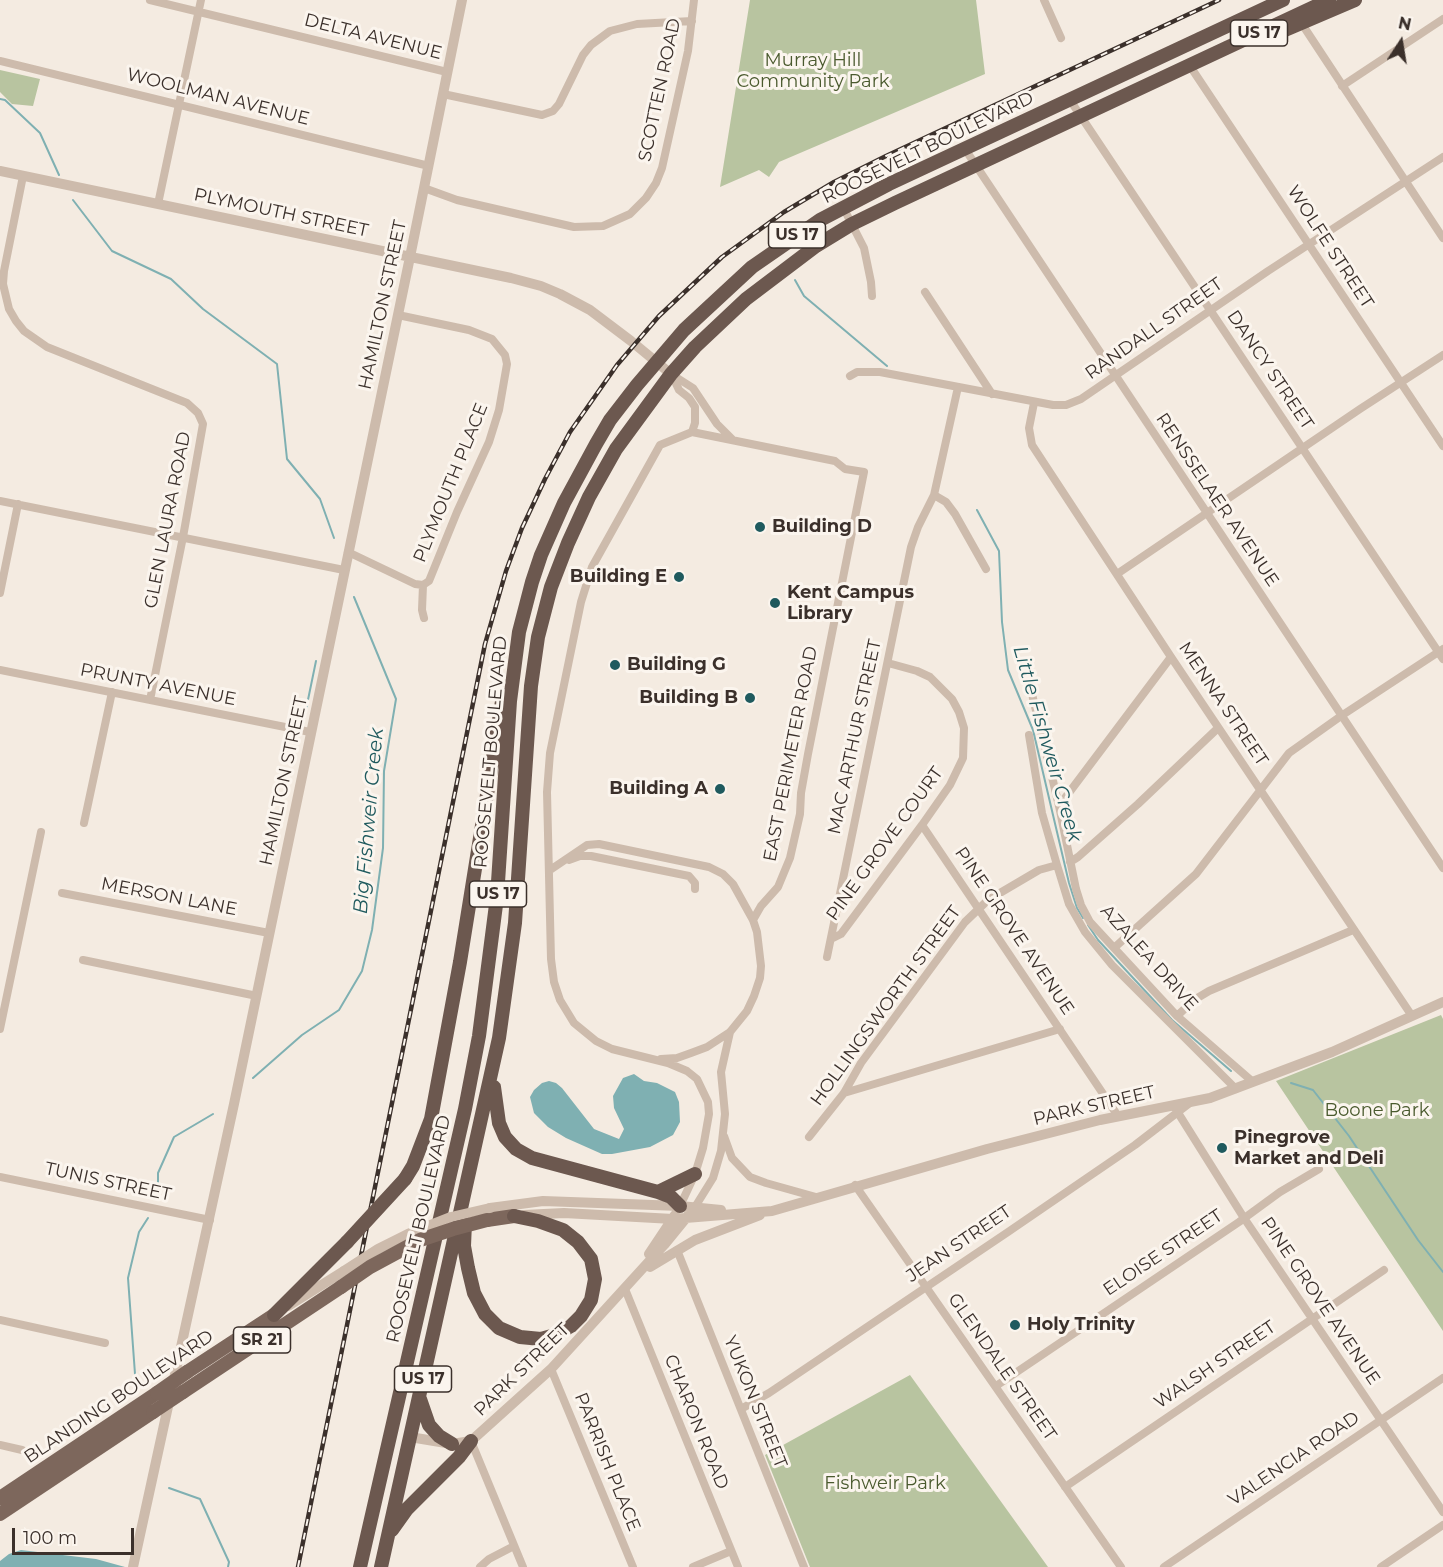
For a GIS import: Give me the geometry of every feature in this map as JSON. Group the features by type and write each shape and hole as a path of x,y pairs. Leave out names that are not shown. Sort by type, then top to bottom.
{"highway":[{"path":"1180,48 1282,0"},
{"name":"US 17","path":"1180,48 1296,0"},
{"name":"US 17","path":"1190,66 1329,0"},
{"path":"1190,66 1302,24 1355,0"},
{"name":"ROOSEVELT BOULEVARD","path":"360,1567 465,1109 486,995 497,897 510,701 519,632 532,582 564,503 610,420 656,361 708,307 752,267 794,237 843,207 1180,48"},
{"name":"ROOSEVELT BOULEVARD","path":"381,1567 466,1190 506,998 515,923 531,686 538,637 559,565 589,497 616,449 671,374 695,347 746,299 809,252 852,224 1190,66"},
{"path":"274,1315 347,1242 405,1179 413,1166 431,1119 460,962 500,713 519,632"},
{"path":"492,1071 499,1123 505,1137 516,1149 532,1158 671,1197 680,1214"},
{"path":"658,1192 694,1174"},
{"path":"466,1190 464,1246 474,1293 485,1314 499,1328 520,1337 541,1339 555,1335 571,1326 581,1316 591,1300 595,1279 591,1259 578,1242 562,1230 514,1216"},
{"path":"386,1453 394,1443 402,1438 410,1437 402,1422 399,1395"},
{"path":"419,1395 429,1425 439,1436 452,1444"},
{"path":"387,1537 406,1509 459,1457 471,1441"}],"main road":[{"name":"BLANDING BOULEVARD","path":"0,1514 370,1267 420,1240 489,1214 514,1216"},
{"name":"BLANDING BOULEVARD","path":"0,1498 274,1315"}],"street":[{"name":"DELTA AVENUE","path":"150,0 447,72"},
{"path":"158,204 201,0"},
{"name":"HAMILTON STREET","path":"133,1566 210,1220 462,0"},
{"name":"SCOTTEN ROAD","path":"424,188 457,200 574,227 603,226 630,214 653,188 662,168 688,51 694,0"},
{"path":"1044,0 1061,38"},
{"path":"1342,86 1443,18"},
{"path":"443,94 542,115 553,111 559,104 583,55 591,45 610,31 637,24 692,21"},
{"path":"1302,24 1443,238"},
{"name":"WOOLMAN AVENUE","path":"0,61 429,166"},
{"name":"WOLFE STREET","path":"1190,66 1443,446"},
{"name":"DANCY STREET","path":"1070,100 1441,653"},
{"name":"RENSSELAER AVENUE","path":"965,148 1443,868"},
{"name":"RANDALL STREET","path":"850,376 857,372 880,372 1034,403 1066,405 1081,399 1210,310 1443,157"},
{"name":"PLYMOUTH STREET","path":"0,171 511,278 560,294 590,310 671,374"},
{"name":"GLEN LAURA ROAD","path":"23,176 3,284 9,309 24,331 47,347 187,403 198,413 203,423 150,700"},
{"path":"843,207 864,248 872,296"},
{"path":"925,292 992,394"},
{"name":"PLYMOUTH PLACE","path":"348,552 415,584 423,585 429,581 489,442 507,376 505,355 500,346 484,334 398,315"},
{"path":"1117,574 1443,355"},
{"path":"671,374 679,390 695,407 695,423 692,432 660,445 604,544 585,586 550,753 547,792 551,959 554,982 560,1000 574,1023 596,1041 612,1049 687,1071 697,1079 708,1102 704,1148 680,1214"},
{"path":"671,374 693,388 717,424 732,440"},
{"name":"MAC ARTHUR STREET","path":"827,957 911,547 934,495 958,387"},
{"name":"MENNA STREET","path":"1034,403 1029,428 1032,445 1218,728 1412,1016"},
{"name":"EAST PERIMETER ROAD","path":"692,432 835,461 846,469 864,472 808,754 800,814 790,858 778,887 761,906 753,920"},
{"path":"934,495 946,502 955,514 986,569"},
{"path":"0,501 344,570"},
{"path":"0,593 18,504"},
{"path":"423,585 424,618"},
{"path":"1114,948 1196,874 1289,753 1341,716 1441,653"},
{"path":"1059,806 1171,657"},
{"name":"PINE GROVE COURT","path":"831,939 841,934 922,825 958,772 963,758 964,728 952,699 930,677 888,663"},
{"name":"PRUNTY AVENUE","path":"0,670 310,732"},
{"name":"AZALEA DRIVE","path":"1031,690 1070,862 1081,905 1090,922 1177,1016 1253,1082"},
{"path":"84,823 112,692"},
{"path":"1070,862 1138,804 1218,728"},
{"name":"AZALEA DRIVE","path":"1029,735 1042,813 1069,904 1085,932 1112,966 1236,1089"},
{"name":"PINE GROVE AVENUE","path":"922,825 1118,1116"},
{"path":"0,1029 41,832"},
{"path":"550,870 587,845 599,844 709,867 723,874 733,884 753,920 761,956 760,978 750,1005 739,1023 707,1047 684,1056 665,1059 646,1058"},
{"path":"563,862 579,856 591,856 689,876 695,883 695,889"},
{"name":"HOLLINGSWORTH STREET","path":"810,1137 844,1093 875,1044 965,922 988,900 1040,870 1057,865"},
{"name":"MERSON LANE","path":"62,893 270,933"},
{"path":"1177,1016 1194,1000 1209,991 1353,930"},
{"path":"83,960 257,996"},
{"name":"PARK STREET","path":"410,1437 452,1444 471,1441 551,1368 625,1289 680,1214 772,1211 855,1185 987,1149 1118,1116 1176,1109 1236,1089 1332,1052 1443,1002"},
{"path":"844,1093 1060,1029"},
{"path":"695,1208 712,1178 724,1136 725,1114 721,1072 730,1032"},
{"name":"PINE GROVE AVENUE","path":"1176,1109 1244,1218 1443,1512"},
{"name":"JEAN STREET","path":"741,1409 770,1393 1126,1152 1176,1109"},
{"path":"724,1136 732,1158 750,1177 816,1197"},
{"name":"ELOISE STREET","path":"996,1386 1280,1192 1319,1169"},
{"name":"TUNIS STREET","path":"0,1177 210,1220"},
{"name":"GLENDALE STREET","path":"855,1185 1120,1567"},
{"name":"BLANDING BOULEVARD","path":"274,1315 378,1249 451,1217 489,1214 543,1201 680,1214"},
{"name":"PARK STREET","path":"695,1208 742,1212"},
{"name":"BLANDING BOULEVARD","path":"514,1216 564,1213 680,1214 695,1208"},
{"path":"637,1275 677,1250 730,1225 772,1211"},
{"name":"YUKON STREET","path":"677,1250 804,1567"},
{"name":"WALSH STREET","path":"1065,1487 1384,1270"},
{"name":"CHARON ROAD","path":"625,1289 738,1567"},
{"path":"0,1320 105,1342"},
{"name":"PARRISH PLACE","path":"551,1368 633,1567"},
{"name":"VALENCIA ROAD","path":"1164,1567 1443,1378"},
{"path":"471,1441 523,1567"},
{"path":"0,1445 22,1450"},
{"path":"1381,1567 1443,1525"},
{"path":"480,1567 489,1559 514,1546"},
{"path":"693,1567 731,1551"}],"green space":[{"name":"Murray Hill Community Park","path":"750,0 976,0 985,74 779,162 769,177 759,170 720,187"},
{"path":"0,70 40,79 33,106 12,104 0,92"},
{"name":"Boone Park","path":"1441,1015 1443,1019 1443,1331 1276,1081"},
{"name":"Fishweir Park","path":"910,1375 1048,1567 810,1567 765,1455"}],"water":[{"path":"634,1074 644,1081 657,1083 675,1092 679,1102 680,1122 673,1135 650,1147 602,1154 566,1138 548,1127 534,1113 530,1097 534,1090 542,1083 549,1081 556,1083 594,1129 619,1139 624,1129 614,1108 613,1096 623,1078"},
{"path":"21,1550 96,1559 125,1567 0,1567 0,1561 9,1554"}],"waterway":[{"path":"0,99 5,100 40,133 59,175"},
{"path":"73,200 112,251 171,279 203,309 277,364 287,459 320,499 334,538"},
{"path":"795,280 804,296 887,366"},
{"name":"Little Fishweir Creek","path":"977,510 999,551 1002,622 1008,670 1033,730 1069,883 1077,908 1083,918"},
{"name":"Big Fishweir Creek","path":"253,1078 302,1035 339,1010 362,971 372,930 383,848 384,771 396,699 354,597"},
{"path":"288,722 303,724 316,661"},
{"name":"Little Fishweir Creek","path":"1088,925 1098,940 1172,1020 1231,1071"},
{"name":"Little Fishweir Creek","path":"1291,1083 1313,1090 1349,1136 1418,1240 1443,1272"},
{"name":"Big Fishweir Creek","path":"158,1198 158,1173 174,1137 213,1114"},
{"name":"Big Fishweir Creek","path":"135,1374 128,1278 139,1232 148,1218"},
{"name":"Big Fishweir Creek","path":"169,1488 200,1499 229,1562 228,1567"}],"railway":[{"path":"298,1567 485,644 506,571 522,528 570,432 617,365 659,316 722,257 784,212 834,182 886,156 1219,0"}],"place":[{"name":"Building D","path":"760,527"},
{"name":"Building E","path":"679,577"},
{"name":"Kent Campus Library","path":"775,603"},
{"name":"Building G","path":"615,665"},
{"name":"Building B","path":"750,698"},
{"name":"Building A","path":"720,789"},
{"name":"Pinegrove Market and Deli","path":"1222,1148"},
{"name":"Holy Trinity","path":"1015,1325"}]}
